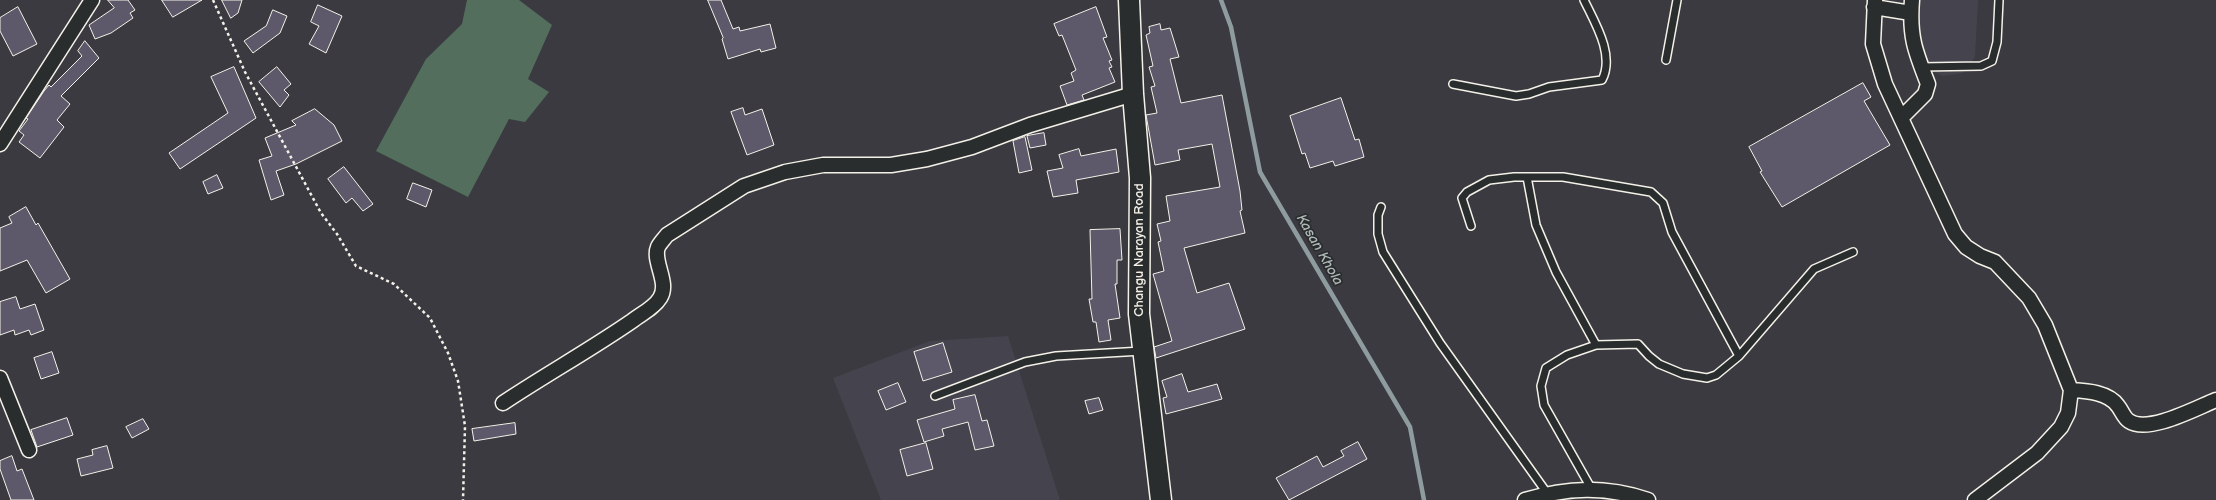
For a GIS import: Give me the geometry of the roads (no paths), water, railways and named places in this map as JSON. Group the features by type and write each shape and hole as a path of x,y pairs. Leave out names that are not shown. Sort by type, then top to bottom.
{"main road":[{"name":"Changu Narayan Road","path":"1129,0 1133,94 1140,178 1139,314 1142,351 1161,500"}],"street":[{"path":"0,144 92,0"},
{"path":"1901,118 1924,94 1928,84 1914,50 1911,34 1911,7 1875,4 1873,44 1885,84 1955,234 1966,247 1980,256 1995,262 2029,298 2045,325 2071,390 2068,413 2061,427 2037,453 1975,500"},
{"path":"503,403 612,334 652,306 661,297 663,287 657,257 658,247 667,235 744,186 785,172 823,165 891,164 926,160 972,147 1030,125 1133,94"},
{"path":"0,378 29,450"},
{"path":"2071,390 2096,392 2117,404 2128,421 2139,425 2153,424 2216,400"},
{"path":"1525,500 1547,493 1591,488 1636,496 1648,500"}],"lane":[{"path":"1454,84 1516,96 1530,94 1549,87 1602,80 1606,72 1607,61 1594,20 1584,0"},
{"path":"1666,60 1677,0"},
{"path":"1921,67 1981,66 1992,61 1998,42 1999,0"},
{"path":"1527,177 1539,232 1556,272 1596,345"},
{"path":"1471,226 1462,198 1467,192 1489,180 1527,177 1563,177 1651,192 1663,203 1672,232 1739,356"},
{"path":"1381,207 1378,215 1378,234 1383,252 1440,343 1547,493"},
{"path":"1591,488 1544,405 1541,386 1546,368 1567,356 1596,345 1638,344 1659,364 1682,374 1707,378 1716,375 1739,356 1784,306 1814,269 1854,252"},
{"path":"936,396 1025,362 1056,356 1142,351"}],"waterway":[{"name":"Kasan Khola","path":"1221,0 1231,27 1260,172 1410,427 1424,500"}]}
